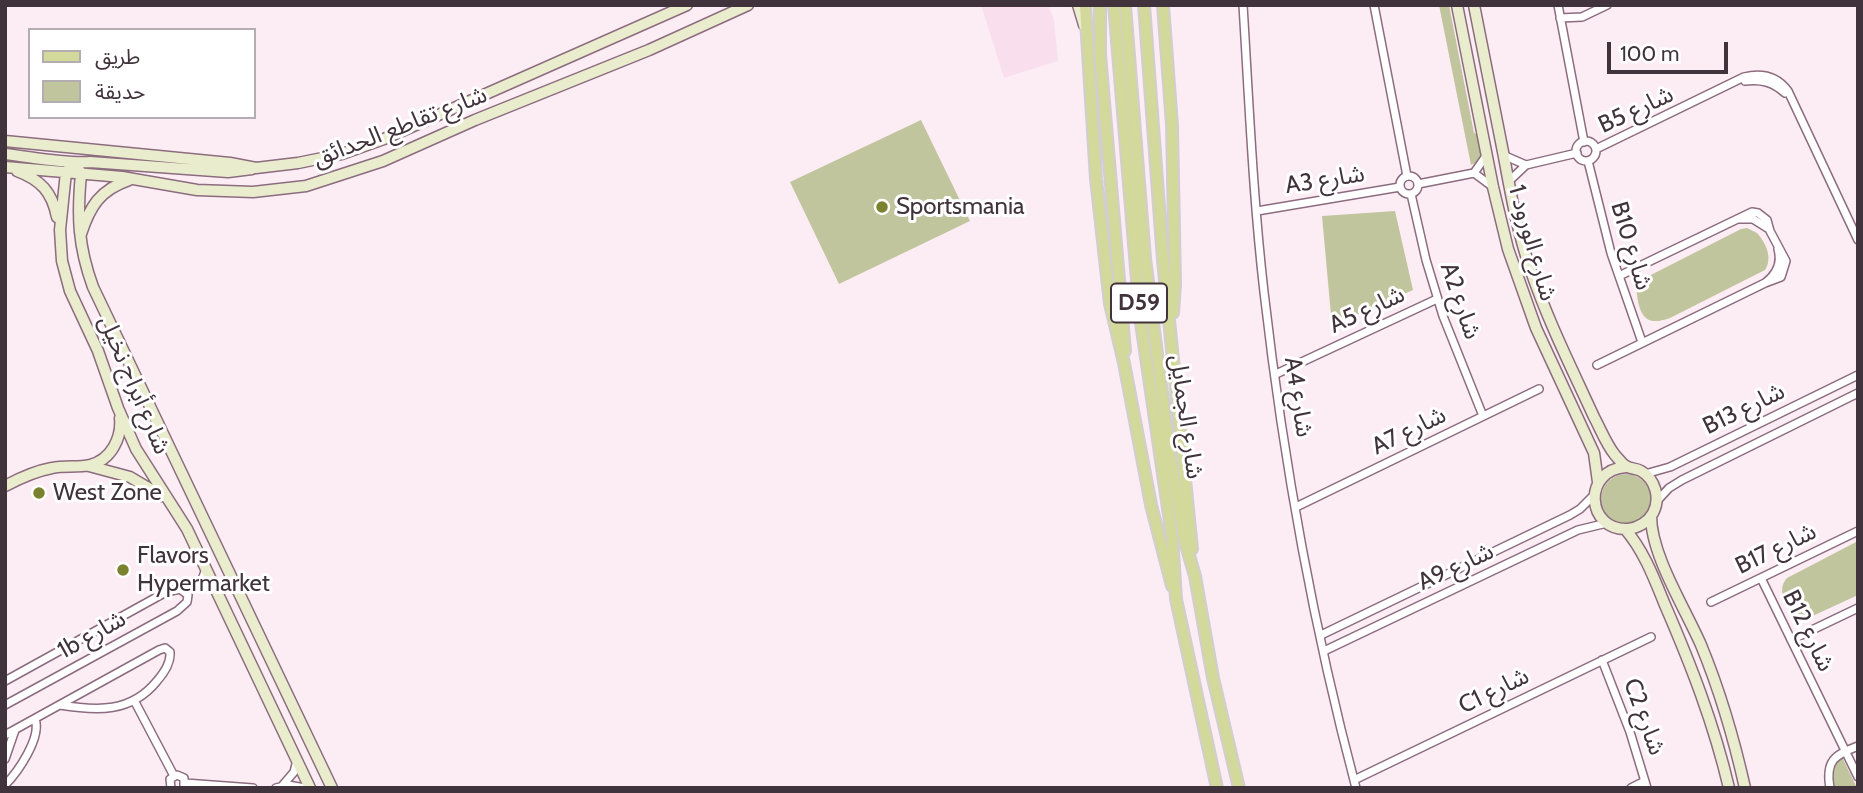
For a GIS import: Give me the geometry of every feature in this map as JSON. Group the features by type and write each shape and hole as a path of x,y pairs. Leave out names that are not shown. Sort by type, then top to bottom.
{"main road":[{"path":"1085,5 1100,224 1114,324 1151,505 1176,599"},
{"path":"1100,5 1100,54 1125,337 1124,363"},
{"name":"شارع الجمايل","path":"1114,5 1140,316 1172,536 1176,599 1217,788"},
{"name":"شارع الجمايل","path":"1125,5 1155,352 1188,557 1195,576 1213,678 1239,788"},
{"path":"1144,5 1163,260 1195,576"},
{"path":"1163,5 1172,125 1175,284 1170,326"}],"street":[{"path":"646,25 673,5"},
{"name":"شارع تقاطع الحدائق","path":"5,141 230,163 256,168 313,161 363,147 687,5"},
{"name":"شارع تقاطع الحدائق","path":"6,168 133,179 175,187 235,192 288,189 325,181 383,161 475,120 649,50 748,5"},
{"path":"1078,5 1086,33"},
{"name":"A4 شارع","path":"1243,5 1256,211 1276,374 1296,507 1324,651 1355,784"},
{"path":"1374,5 1407,176"},
{"name":"شارع الورود 1","path":"1457,5 1486,155 1516,276 1548,357 1594,453 1598,467 1598,482 1594,495"},
{"name":"شارع الورود 1","path":"1474,5 1508,183 1525,252 1550,323 1605,440 1626,467"},
{"path":"1558,5 1584,142"},
{"path":"1560,18 1582,17 1607,5"},
{"name":"B5 شارع","path":"1596,149 1752,75 1769,76 1783,84 1791,98 1858,240"},
{"path":"1584,142 1592,143 1596,149 1595,156 1588,161 1581,159 1577,153 1578,146 1584,142"},
{"name":"B5 شارع","path":"1526,165 1577,153"},
{"path":"5,154 74,164 100,163 228,172 256,168"},
{"path":"1418,184 1474,173 1486,155"},
{"path":"1503,155 1526,165"},
{"name":"B10 شارع","path":"1588,161 1598,207 1642,342"},
{"path":"66,172 74,164"},
{"path":"74,164 81,174"},
{"path":"1508,183 1526,165"},
{"path":"6,168 33,178 47,190 55,206 60,230"},
{"name":"شارع أبراج نخيل","path":"66,172 60,230 67,284 98,351 118,408 140,457 182,521 310,788"},
{"path":"1474,173 1493,187"},
{"name":"شارع أبراج نخيل","path":"81,174 79,237 93,287 332,788"},
{"path":"1407,176 1414,178 1418,184 1416,191 1410,194 1400,187 1407,176"},
{"path":"79,237 90,209 99,197 111,188 133,179"},
{"name":"A3 شارع","path":"1256,211 1400,187"},
{"name":"A2 شارع","path":"1410,194 1437,299 1483,416"},
{"path":"1597,365 1765,283 1777,269 1780,260 1767,219 1758,213 1747,213 1619,276"},
{"name":"A5 شارع","path":"1276,374 1437,299"},
{"name":"B13 شارع","path":"1645,474 1670,467 1858,375"},
{"name":"A7 شارع","path":"1296,507 1539,389"},
{"name":"B13 شارع","path":"1657,501 1669,488 1682,480 1858,393"},
{"path":"88,466 103,459 115,446 121,427 118,408"},
{"path":"5,486 42,470 88,466 130,477 166,499"},
{"path":"1598,482 1610,471 1626,467 1645,474 1654,486 1657,501 1651,516 1655,544 1700,643 1719,694 1745,788"},
{"path":"1594,495 1595,507 1606,523 1625,529 1637,527 1651,516"},
{"name":"A9 شارع","path":"1321,635 1570,515 1594,495"},
{"name":"A9 شارع","path":"1324,651 1578,530 1606,523"},
{"path":"1625,529 1645,559 1691,665 1714,731 1729,788"},
{"name":"B17 شارع","path":"1711,602 1858,531"},
{"name":"1b شارع","path":"5,705 177,611 185,605 187,594 200,585 206,568"},
{"name":"B12 شارع","path":"1761,578 1858,776"},
{"name":"1b شارع","path":"5,681 171,590 180,589 187,594"},
{"path":"187,594 201,590 217,592"},
{"path":"1791,640 1858,608"},
{"name":"C1 شارع","path":"1355,784 1651,637"},
{"path":"5,735 159,650 168,650 171,655 153,687 135,702 105,709 60,705"},
{"name":"C2 شارع","path":"1602,660 1630,732 1646,784"},
{"path":"135,702 174,776"},
{"path":"5,785 18,769 32,743 37,730 35,719"},
{"path":"5,759 15,730"},
{"path":"1830,788 1830,764 1845,750 1858,746"},
{"path":"279,787 294,772 297,760"},
{"path":"174,776 182,776 184,786 253,788"},
{"path":"171,788 170,781 174,776"},
{"path":"1631,788 1646,784"},
{"path":"279,787 295,785 304,788"}],"shaded area":[{"path":"981,5 1048,5 1054,19 1058,61 1004,78"}],"green space":[{"path":"1439,5 1449,5 1474,133 1477,134 1481,152 1479,161 1471,165"},
{"name":"Sportsmania","path":"921,120 970,221 839,284 790,182"},
{"path":"1395,211 1413,290 1332,326 1322,216"},
{"path":"1747,228 1757,233 1766,246 1768,261 1765,270 1670,318 1654,321 1644,316 1636,287 1641,280"},
{"path":"1626,474 1643,482 1651,499 1643,516 1626,524 1609,516 1601,499 1609,482"},
{"path":"1858,541 1858,595 1806,619 1795,617 1782,593 1787,578"},
{"path":"1842,757 1857,788 1835,788 1833,771 1835,763"}],"place":[{"name":"Sportsmania","path":"882,207"},
{"name":"West Zone","path":"39,493"},
{"name":"Flavors Hypermarket","path":"123,570"}]}
